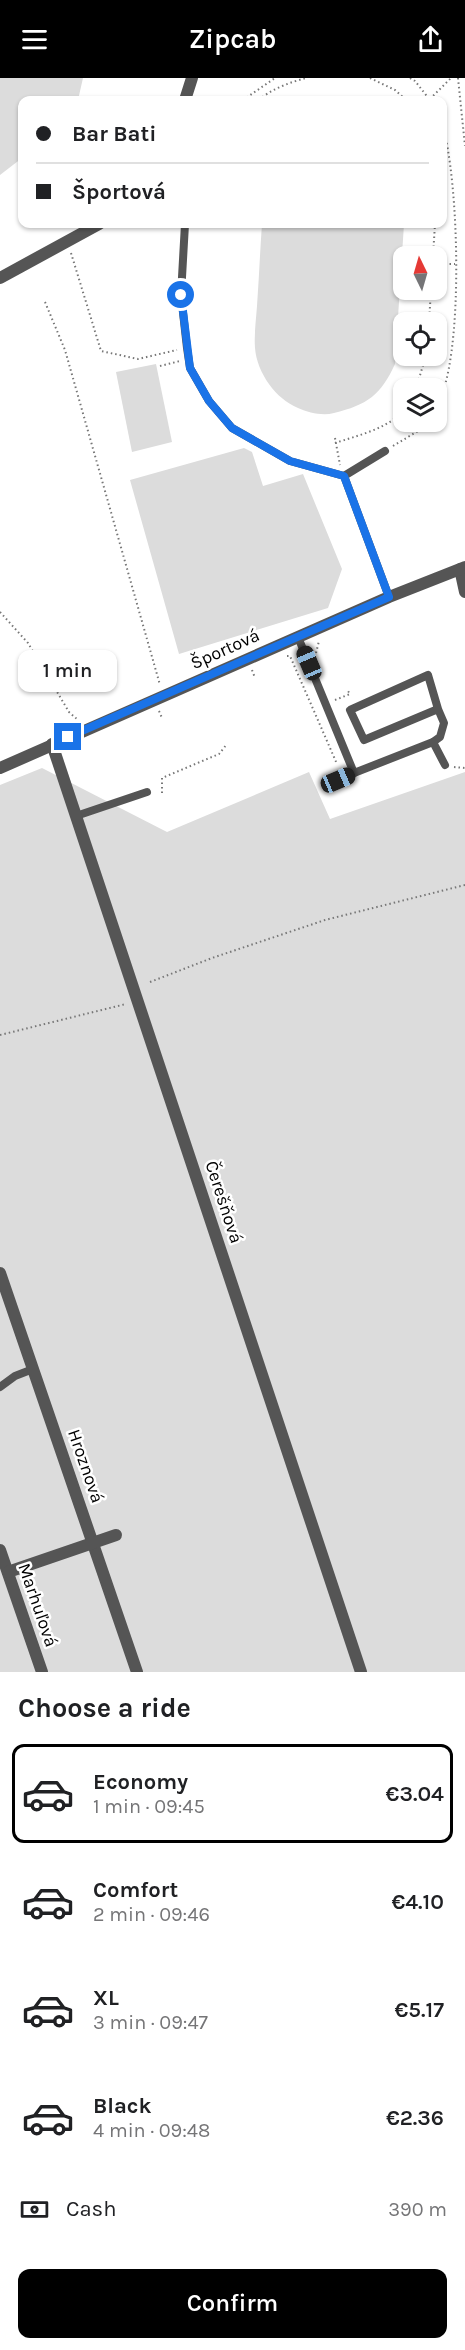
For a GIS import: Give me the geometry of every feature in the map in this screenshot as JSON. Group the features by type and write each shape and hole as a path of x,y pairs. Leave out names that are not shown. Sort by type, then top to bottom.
{"street":[{"path":"186,96 192,78"},
{"path":"0,278 92,228"},
{"path":"463,568 465,592"},
{"name":"Športová","path":"0,768 389,597 463,568"},
{"name":"Čerešňová","path":"52,744 361,1672"},
{"name":"Hroznová","path":"0,1273 137,1672"},
{"path":"8,1572 116,1535"},
{"name":"Marhuľová","path":"0,1550 42,1672"}],"lane":[{"path":"185,228 181,295 188,360 190,368 209,401 232,428 290,461 344,476 385,451"},
{"path":"344,476 389,597"},
{"path":"298,637 354,773"},
{"path":"338,780 433,742 440,737 444,723 428,675 350,710 364,740 438,708"},
{"path":"433,742 445,765"},
{"path":"76,816 147,792"},
{"path":"0,1387 15,1376 33,1369"}],"path":[{"path":"248,96 273,78"},
{"path":"264,96 306,78"},
{"path":"370,78 395,90 402,96"},
{"path":"410,78 427,96"},
{"path":"434,96 452,78"},
{"path":"458,78 465,146"},
{"path":"446,378 454,339 455,264 453,180 447,138"},
{"path":"434,246 435,228"},
{"path":"68,242 101,351 138,360 187,348"},
{"path":"447,264 455,264"},
{"path":"45,302 65,350 162,687"},
{"path":"160,366 188,360"},
{"path":"335,443 371,432 393,418"},
{"path":"385,451 416,432"},
{"path":"335,438 338,459"},
{"path":"0,612 28,643 69,712 84,730"},
{"path":"316,658 316,648 320,639 330,632 327,624"},
{"path":"284,655 290,656 337,764"},
{"path":"335,700 350,694 348,691"},
{"path":"162,794 162,778 219,754 227,744"},
{"path":"150,982 212,958 325,920 465,885"},
{"path":"0,1035 138,1001"}],"shaded area":[{"path":"0,78 83,78 79,96 18,96 18,161 0,175"},
{"path":"262,228 404,228 403,246 393,246 393,300 399,300 398,312 393,312 394,366 384,384 372,397 346,410 330,414 311,413 298,408 282,398 269,384 259,367 255,343"},
{"path":"156,364 172,442 132,452 116,372"},
{"path":"244,448 252,452 263,486 303,474 342,569 328,608 179,654 130,480"},
{"path":"42,768 167,832 309,772 330,819 465,772 465,1672 0,1672 0,785"}],"route":[{"path":"68,737 389,597 344,476 290,461 232,428 209,401 190,368 181,295"}]}
